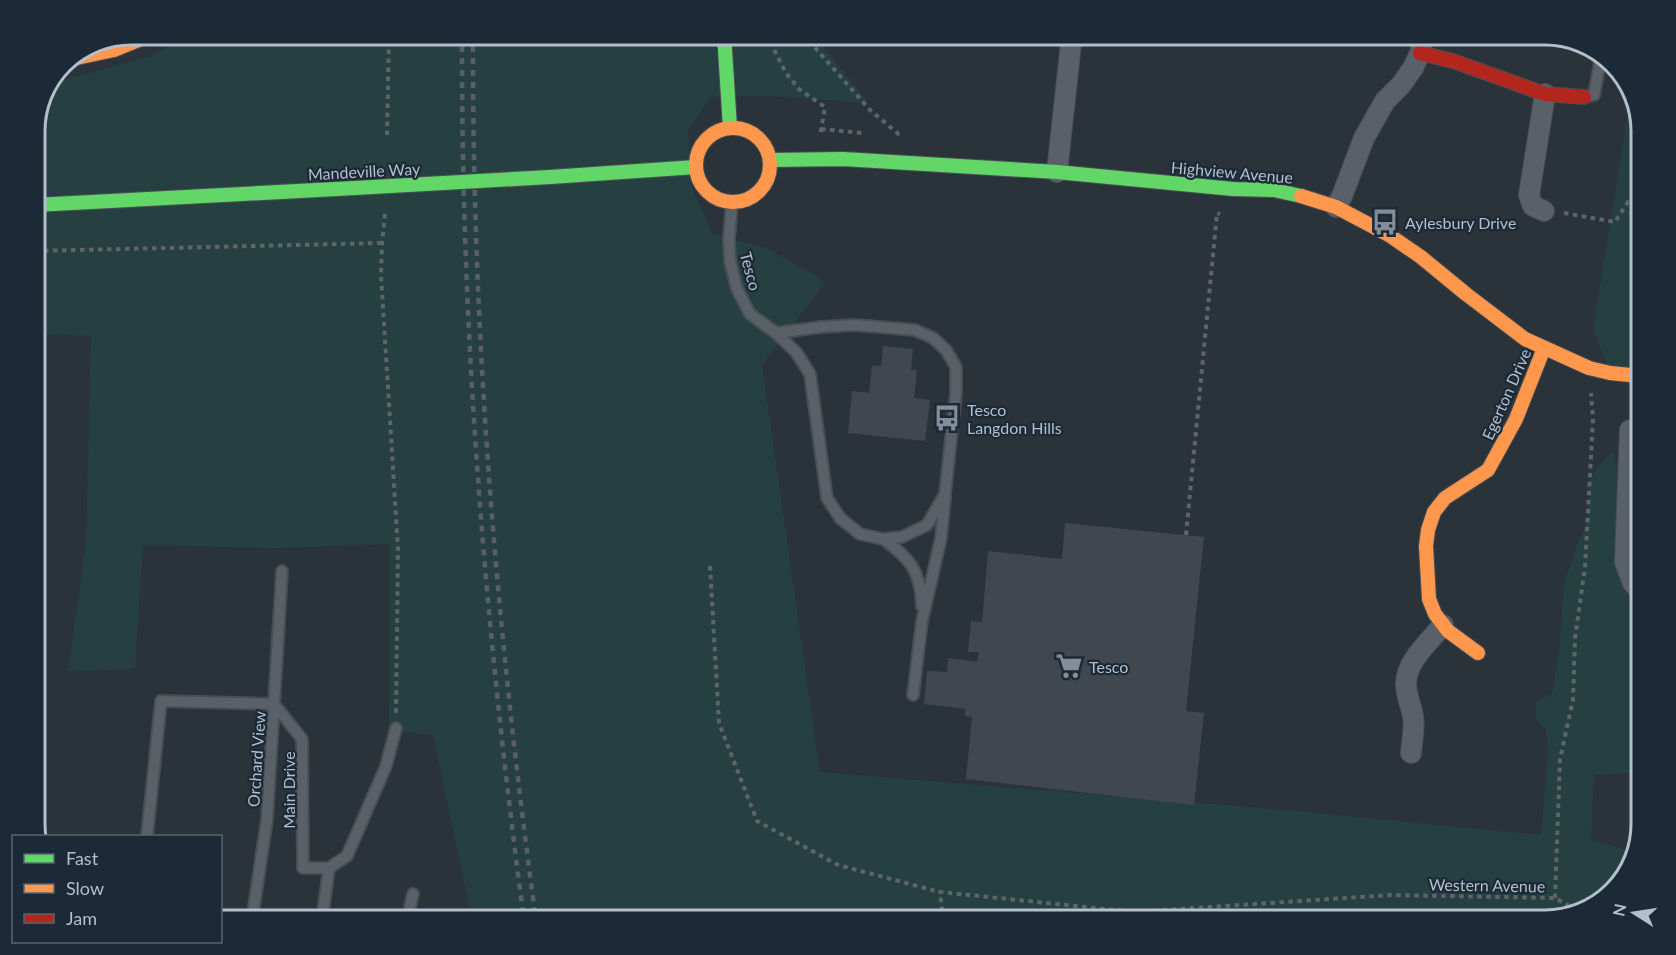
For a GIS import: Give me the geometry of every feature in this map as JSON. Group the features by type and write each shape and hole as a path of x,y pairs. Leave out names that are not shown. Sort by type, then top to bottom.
{"street":[{"path":"725,45 730,128"},
{"path":"1057,172 1071,45"},
{"path":"1336,207 1364,138 1385,101 1413,69 1422,45"},
{"path":"1424,45 1453,61 1545,94 1584,97"},
{"path":"96,54 125,46"},
{"path":"1544,211 1533,206 1529,195 1545,94"},
{"path":"730,128 750,132 758,138 764,145 770,160 769,173 761,190 741,202 715,198 707,192 702,186 696,167 701,146 713,134 730,128"},
{"name":"Highview Avenue","path":"770,160 843,159 1057,172 1233,189 1274,190 1294,194 1336,207 1389,235 1421,257 1525,339 1589,368 1631,375"},
{"name":"Mandeville Way","path":"45,205 696,167"},
{"name":"Egerton Drive","path":"1478,653 1448,631 1435,614 1430,599 1427,573 1427,538 1434,512 1445,498 1488,470 1516,419 1544,348"},
{"path":"1629,430 1624,562 1631,578"},
{"path":"1411,753 1413,723 1406,684 1408,672 1422,650 1443,625"}],"lane":[{"path":"1584,97 1594,95 1600,65"},
{"name":"Tesco","path":"732,202 730,261 737,289 750,314 776,333 796,352 810,374 827,498 840,518 860,534 883,538"},
{"path":"776,333 855,325 915,330 933,338 946,350 956,367 956,393 941,538 922,621 914,695"},
{"path":"883,538 902,537 927,525 945,494"},
{"path":"883,538 901,551 913,566 921,591 922,621"},
{"path":"274,704 282,571"},
{"name":"Orchard View","path":"147,835 161,701 274,704 267,819 254,910"},
{"name":"Main Drive","path":"274,704 302,739 303,868 329,868"},
{"path":"323,910 329,868 347,856 386,766 396,728"},
{"path":"409,910 413,894"}],"path":[{"path":"387,135 389,45"},
{"path":"772,45 786,73 799,89 825,107 821,129"},
{"path":"1544,211 1615,222 1628,202 1631,202"},
{"path":"1185,535 1217,213 1228,214"},
{"path":"385,214 381,275 398,549 396,728"},
{"path":"45,250 382,243"},
{"path":"1555,898 1560,759 1573,700 1575,638 1585,567 1593,419 1589,368"},
{"name":"Western Avenue","path":"710,566 719,723 757,821 838,866 940,892 1115,910"},
{"path":"940,892 942,910"},
{"name":"Western Avenue","path":"1164,910 1391,895 1555,898 1569,906"}],"green space":[{"path":"170,45 822,45 869,103 768,96 710,97 688,131 692,189 713,234 767,248 826,282 762,365 820,772 1286,810 1541,835 1548,755 1546,729 1536,719 1536,702 1552,694 1560,643 1564,584 1587,522 1590,478 1612,451 1627,494 1625,562 1631,573 1631,773 1594,775 1591,840 1627,850 1619,867 1608,883 1604,883 1604,887 1588,898 1567,907 1544,910 470,910 433,735 389,731 390,544 276,548 143,545 135,669 68,671 86,542 91,336 45,334 45,126 54,93 63,79 149,57"},
{"path":"1628,111 1631,126 1631,375 1610,373 1593,330"}],"building":[{"path":"883,346 913,349 911,370 917,370 914,398 930,400 925,441 848,433 852,391 869,393 872,365 881,366"},
{"name":"Tesco","path":"1065,523 1204,537 1186,711 1204,713 1194,805 966,779 972,717 965,716 965,709 924,704 927,671 947,672 948,658 977,662 979,652 968,652 971,621 982,622 988,551 1062,559"}],"railway":[{"path":"462,45 466,257 478,478 498,700 523,910"},
{"path":"473,45 477,257 489,478 509,700 535,910"}],"traffic: fast":[{"path":"725,45 730,128"},
{"path":"770,160 843,159 1057,172 1233,189 1274,190 1301,196"},
{"path":"550,177 696,167"},
{"path":"355,188 550,177"},
{"path":"45,204 355,188"}],"traffic: slow":[{"path":"94,54 125,46"},
{"path":"733,128 747,131 759,139 767,151 770,165 767,179 759,191 747,199 733,202 719,199 707,191 699,179 696,165 699,151 707,139 719,131 733,128"},
{"path":"1301,196 1336,207 1389,235 1421,257 1525,339 1589,368 1631,375"},
{"path":"1478,653 1448,631 1435,614 1429,599 1426,546 1428,530 1434,512 1445,498 1488,470 1516,419 1544,348"}],"traffic: jam":[{"path":"1420,53 1453,61 1545,94 1584,97"}],"place":[{"name":"Aylesbury Drive","path":"1385,222"},
{"name":"Tesco Langdon Hills","path":"947,418"},
{"name":"Tesco","path":"1069,666"}]}
